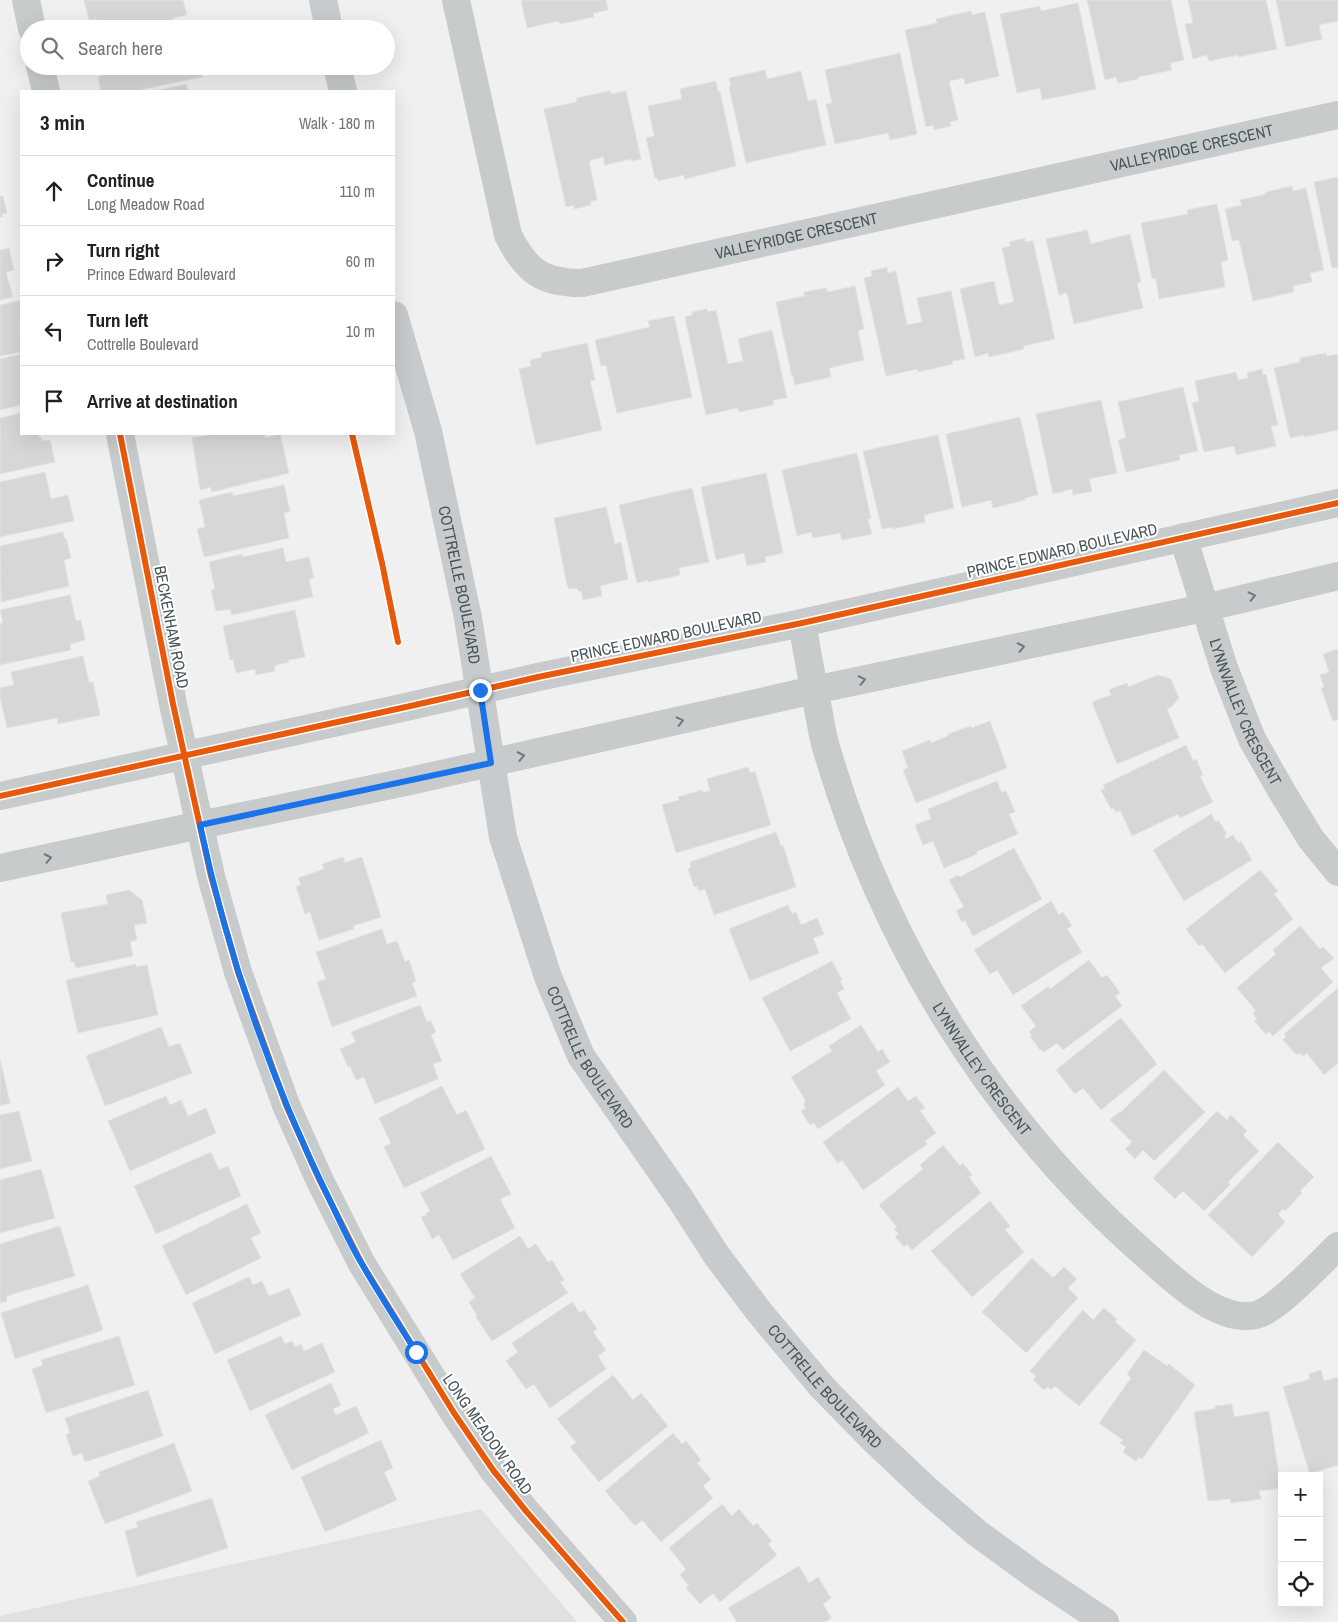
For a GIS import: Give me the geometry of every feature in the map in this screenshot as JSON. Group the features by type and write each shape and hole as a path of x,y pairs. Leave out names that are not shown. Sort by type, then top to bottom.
{"main road":[{"path":"323,0 327,20"},
{"path":"339,75 343,90"},
{"name":"COTTRELLE BOULEVARD","path":"395,317 428,431 468,618 503,837 548,977 581,1056 681,1200 717,1256 760,1313 822,1387 928,1491 978,1533 1036,1576 1105,1622"}],"street":[{"path":"26,0 30,20"},
{"name":"VALLEYRIDGE CRESCENT","path":"456,0 508,235 516,252 531,269 549,280 568,283 582,282 1338,115"},
{"path":"42,75 46,90"},
{"name":"BECKENHAM ROAD","path":"120,435 200,825"},
{"name":"PRINCE EDWARD BOULEVARD","path":"0,796 538,676 802,623 1338,503"},
{"name":"LYNNVALLEY CRESCENT","path":"1183,537 1224,668 1252,739 1311,839 1338,872"},
{"path":"0,868 491,763 814,690 1204,608 1338,576"},
{"name":"LYNNVALLEY CRESCENT","path":"802,623 825,746 854,829 881,895 908,953 948,1024 996,1094 1062,1174 1097,1210 1166,1273 1202,1300 1222,1312 1242,1316 1257,1315 1273,1307 1338,1246"},
{"name":"LONG MEADOW ROAD","path":"200,825 219,908 259,1033 286,1106 362,1264 454,1413 493,1470 526,1512 622,1622"}],"shaded area":[{"path":"481,1509 577,1622 0,1622 0,1616"}],"building":[{"path":"84,0 183,0 187,15 172,18 173,20 89,20"},
{"path":"521,0 606,0 608,10 593,13 594,17 560,24 558,21 527,28"},
{"path":"1087,0 1171,0 1184,60 1170,63 1172,70 1138,77 1138,79 1118,83 1116,77 1105,80"},
{"path":"1188,0 1266,0 1277,49 1209,61 1207,55 1193,59 1185,24 1193,23"},
{"path":"1276,0 1338,0 1338,21 1319,25 1322,39 1286,47"},
{"path":"1078,3 1096,89 1042,100 1040,88 1017,93 1000,14 1040,6 1041,11"},
{"path":"971,11 972,15 985,12 999,76 965,84 964,78 949,81 958,120 950,122 951,126 934,130 933,125 926,127 905,30 937,23 936,19"},
{"path":"900,53 917,134 890,140 888,133 835,144 826,104 832,103 825,70"},
{"path":"765,70 767,79 801,71 808,101 816,99 826,145 746,163 729,87 731,87 729,78"},
{"path":"104,75 201,75 202,77 140,90 101,90 98,77"},
{"path":"716,81 718,92 720,91 736,166 685,179 684,175 658,181 655,178 646,138 654,136 648,106 682,99 680,89"},
{"path":"186,84 188,90 159,90"},
{"path":"610,91 612,94 626,91 641,159 632,161 631,159 605,165 603,157 589,161 597,200 591,201 591,205 574,209 574,205 566,207 544,109 577,102 576,98"},
{"path":"1338,177 1338,267 1332,268 1314,182"},
{"path":"1292,186 1293,191 1306,188 1324,270 1310,273 1312,282 1293,286 1294,292 1253,301 1239,240 1232,241 1225,209 1242,205 1240,200"},
{"path":"0,196 3,196 7,213 2,214 3,217 0,217"},
{"path":"1217,204 1228,260 1221,262 1225,287 1159,299 1156,278 1152,279 1141,223 1188,214 1187,210"},
{"path":"1087,230 1091,244 1130,234 1141,282 1137,283 1143,308 1074,324 1067,293 1059,295 1046,239"},
{"path":"1025,238 1025,242 1033,241 1055,339 1023,346 1024,349 989,357 988,353 975,357 960,289 994,281 999,305 1014,302 1002,248 1010,246 1009,242"},
{"path":"9,248 14,270 6,272 13,297 0,300 0,250"},
{"path":"887,267 888,273 896,271 907,325 922,322 917,298 951,291 965,359 952,361 953,364 918,372 917,369 886,376 864,278 872,276 871,271"},
{"path":"855,286 864,329 858,331 864,360 829,368 831,377 795,385 776,302 804,296 804,292 827,288 827,292"},
{"path":"20,300 20,352 0,356 0,305"},
{"path":"707,309 708,312 716,310 728,364 743,361 738,339 772,330 787,398 773,400 773,405 739,412 737,408 706,415 685,317 692,315 692,312"},
{"path":"674,316 692,397 617,413 606,365 601,366 595,340 650,327 648,321"},
{"path":"587,343 595,380 590,381 602,430 536,445 519,369 531,366 530,360 542,357 541,353"},
{"path":"1326,353 1327,356 1338,354 1338,430 1290,438 1274,368 1300,362 1300,358"},
{"path":"20,354 20,405 0,410 0,359"},
{"path":"1262,369 1263,375 1266,374 1278,425 1271,426 1276,446 1236,455 1234,446 1204,452 1192,403 1199,401 1195,381 1236,372 1238,380 1248,378 1247,373"},
{"path":"1183,387 1198,451 1179,455 1180,460 1126,472 1118,440 1126,438 1118,402"},
{"path":"1101,400 1117,473 1089,479 1092,491 1073,495 1072,489 1053,494 1036,414"},
{"path":"20,413 20,435 38,435 42,441 50,440 55,462 0,474 0,418"},
{"path":"1020,417 1038,495 993,508 991,500 962,507 946,434"},
{"path":"210,435 264,435 265,438 280,435 289,473 212,492 210,487 200,490 192,438"},
{"path":"938,435 954,508 924,515 925,522 893,529 893,527 882,529 863,451"},
{"path":"857,453 871,519 868,519 872,534 842,540 840,533 813,538 811,532 797,536 782,470"},
{"path":"45,472 51,499 68,495 74,521 0,537 0,482"},
{"path":"766,473 783,553 765,557 766,562 747,566 744,553 716,560 701,487"},
{"path":"284,485 290,511 284,513 289,538 204,557 197,529 205,527 199,500 232,492 233,496"},
{"path":"692,488 709,562 679,568 680,575 637,583 619,505"},
{"path":"606,507 615,544 621,542 628,579 600,586 602,596 583,600 581,591 578,591 577,588 569,589 567,585 554,518"},
{"path":"63,532 71,558 64,560 69,586 1,602 0,546"},
{"path":"283,548 286,562 309,557 314,578 309,579 313,597 232,615 230,609 216,611 211,590 215,589 209,562 242,554 243,557"},
{"path":"70,595 76,621 81,620 85,640 70,644 71,650 0,665 0,624 3,623 0,610"},
{"path":"295,610 305,657 288,660 289,662 274,666 275,671 256,675 255,669 236,673 233,659 230,660 223,626"},
{"path":"1338,649 1338,719 1333,721 1321,688 1324,687 1320,675 1329,672 1323,654"},
{"path":"83,656 89,682 93,682 100,715 58,724 57,718 7,728 0,697 0,688 14,685 11,672"},
{"path":"1158,675 1171,679 1179,698 1167,709 1179,738 1117,764 1092,702 1111,695 1109,690 1127,683 1128,687"},
{"path":"990,721 1007,768 916,803 903,770 908,768 902,751 930,740 931,743 948,736 948,734"},
{"path":"1186,745 1193,761 1196,759 1203,775 1200,776 1213,802 1180,818 1178,814 1132,836 1120,810 1116,812 1114,808 1111,809 1101,790 1105,789 1103,785"},
{"path":"748,767 750,773 755,771 771,825 676,853 662,805 679,800 678,797 702,790 703,793 710,791 707,779"},
{"path":"997,781 1001,792 1006,791 1015,812 1009,814 1018,834 944,868 933,841 923,845 915,825 931,819 928,809"},
{"path":"1211,814 1216,822 1218,820 1227,834 1224,835 1226,839 1233,835 1238,843 1241,841 1252,860 1184,901 1153,850"},
{"path":"776,832 781,846 783,845 796,887 714,915 705,889 699,891 697,886 694,887 688,869 691,868 690,862"},
{"path":"1014,848 1042,899 973,936 965,920 962,922 956,911 964,907 949,880 958,875 960,877"},
{"path":"343,857 345,863 362,857 381,917 353,926 354,929 319,940 310,912 305,914 296,886 301,885 298,878 324,869 322,864"},
{"path":"1260,870 1278,891 1274,894 1293,919 1225,973 1202,944 1199,946 1186,929"},
{"path":"129,890 142,900 147,923 134,925 137,940 130,942 133,956 76,968 74,962 71,962 61,913 108,904 106,895"},
{"path":"1051,901 1059,915 1063,912 1072,926 1067,929 1082,952 1013,995 997,970 990,974 974,950"},
{"path":"788,905 792,914 796,912 801,925 817,918 824,934 813,938 819,953 750,981 729,929"},
{"path":"1300,926 1320,949 1323,947 1334,958 1321,968 1333,982 1273,1036 1269,1031 1266,1034 1254,1021 1257,1019 1253,1013 1256,1011 1237,988 1276,954 1273,950"},
{"path":"382,929 387,944 397,941 405,962 409,960 416,981 412,983 417,996 332,1027 317,982 326,979 316,952"},
{"path":"1089,960 1102,978 1107,975 1120,993 1115,996 1122,1006 1063,1050 1057,1043 1044,1052 1040,1050 1029,1032 1036,1026 1021,1006 1049,986 1050,989"},
{"path":"832,961 842,980 840,981 844,989 837,993 851,1019 790,1051 762,998"},
{"path":"136,964 136,967 147,965 158,1015 78,1033 66,980"},
{"path":"1338,988 1338,1063 1324,1075 1307,1053 1303,1056 1299,1053 1297,1055 1283,1040 1286,1037 1284,1034"},
{"path":"420,1005 427,1022 431,1021 436,1032 431,1035 442,1061 433,1064 438,1079 375,1104 364,1077 356,1080 340,1049 356,1042 351,1032"},
{"path":"1121,1018 1157,1064 1101,1110 1083,1088 1075,1094 1056,1070"},
{"path":"861,1025 878,1052 882,1049 890,1062 876,1071 885,1085 818,1129 814,1123 810,1125 801,1111 806,1108 803,1104 806,1101 791,1077 832,1051 829,1046"},
{"path":"161,1027 169,1047 180,1043 192,1073 105,1106 86,1056"},
{"path":"0,1059 10,1103 0,1106"},
{"path":"1164,1070 1205,1112 1154,1161 1143,1150 1135,1159 1125,1149 1132,1142 1110,1120 1120,1113"},
{"path":"442,1086 457,1115 466,1110 485,1149 404,1188 384,1147 391,1143 379,1118"},
{"path":"898,1087 908,1101 916,1096 925,1108 920,1111 936,1133 925,1141 927,1144 863,1190 842,1160 838,1163 823,1142"},
{"path":"166,1096 170,1105 181,1100 188,1116 206,1108 216,1133 130,1171 108,1121"},
{"path":"19,1111 32,1161 0,1169 0,1115"},
{"path":"1217,1111 1227,1120 1231,1115 1247,1131 1243,1135 1259,1151 1228,1182 1230,1185 1204,1211 1183,1191 1175,1199 1153,1178"},
{"path":"1278,1142 1314,1177 1300,1191 1302,1193 1285,1211 1283,1209 1278,1214 1285,1222 1252,1257 1208,1215"},
{"path":"943,1145 960,1166 963,1163 972,1175 969,1177 981,1193 912,1250 907,1244 904,1247 895,1237 899,1234 894,1229 897,1227 879,1205 923,1169 920,1165"},
{"path":"211,1152 219,1170 228,1166 241,1196 156,1234 134,1186"},
{"path":"491,1156 511,1194 500,1199 515,1228 453,1260 439,1235 432,1239 421,1217 427,1215 426,1213 430,1211 420,1193"},
{"path":"41,1169 55,1218 0,1233 0,1180"},
{"path":"990,1201 1010,1226 1005,1230 1024,1252 972,1297 931,1251"},
{"path":"247,1204 261,1233 251,1238 261,1258 186,1295 162,1246"},
{"path":"60,1226 75,1276 6,1296 7,1301 0,1303 0,1244"},
{"path":"520,1236 528,1249 536,1244 548,1262 552,1260 564,1280 560,1282 568,1293 492,1341 476,1317 469,1302 475,1298 460,1274"},
{"path":"1032,1258 1053,1278 1064,1267 1077,1279 1068,1288 1078,1298 1026,1353 982,1312"},
{"path":"249,1277 253,1285 262,1281 269,1296 289,1288 301,1315 215,1354 192,1303"},
{"path":"88,1285 103,1330 15,1359 1,1313"},
{"path":"572,1302 580,1313 584,1310 597,1329 593,1332 606,1350 598,1356 606,1369 550,1408 534,1384 526,1389 506,1361 518,1352 512,1343"},
{"path":"1104,1308 1117,1319 1115,1322 1136,1340 1079,1406 1055,1386 1051,1390 1048,1387 1044,1390 1033,1380 1036,1376 1030,1371 1083,1310 1093,1320"},
{"path":"119,1336 135,1385 46,1413 32,1369 43,1365 41,1360"},
{"path":"281,1336 285,1344 292,1341 295,1347 301,1344 304,1351 322,1343 335,1372 250,1411 227,1360"},
{"path":"1144,1350 1167,1366 1169,1364 1195,1385 1142,1459 1139,1457 1136,1461 1123,1452 1126,1447 1120,1443 1123,1440 1099,1423 1131,1378 1127,1374"},
{"path":"1321,1370 1324,1381 1338,1377 1338,1465 1316,1472 1309,1472 1283,1387 1310,1379 1309,1374"},
{"path":"613,1375 633,1400 641,1393 668,1426 599,1482 570,1447 576,1442 557,1419"},
{"path":"331,1383 341,1405 333,1409 336,1415 356,1406 369,1433 292,1470 265,1415"},
{"path":"148,1390 163,1436 85,1462 82,1453 73,1456 66,1435 70,1433 65,1418"},
{"path":"1232,1404 1234,1417 1269,1411 1279,1472 1278,1488 1259,1491 1261,1499 1231,1503 1230,1499 1208,1501 1194,1412 1215,1409 1215,1406"},
{"path":"673,1433 682,1444 686,1441 701,1460 697,1463 711,1479 703,1486 713,1498 661,1542 642,1520 635,1526 605,1491"},
{"path":"381,1440 393,1468 384,1472 397,1500 325,1532 301,1477"},
{"path":"174,1443 192,1491 105,1524 88,1481 100,1476 99,1472"},
{"path":"212,1498 228,1548 137,1577 125,1531 138,1527 136,1522"},
{"path":"722,1504 732,1516 739,1509 753,1526 757,1523 772,1541 768,1544 777,1555 720,1602 713,1593 700,1604 686,1588 689,1586 680,1575 686,1569 669,1548"},
{"path":"799,1566 809,1583 818,1577 831,1598 823,1604 831,1618 825,1622 737,1622 728,1608"}],"cycle path":[{"path":"120,435 173,704 211,876 238,972 286,1105 320,1181 362,1264 454,1413 493,1470 526,1511 623,1622"},
{"path":"352,435 398,642"},
{"path":"0,796 538,677 802,623 1338,503"}],"route":[{"path":"416,1352 362,1264 286,1106 238,972 219,908 200,825 491,763 480,690"}]}
